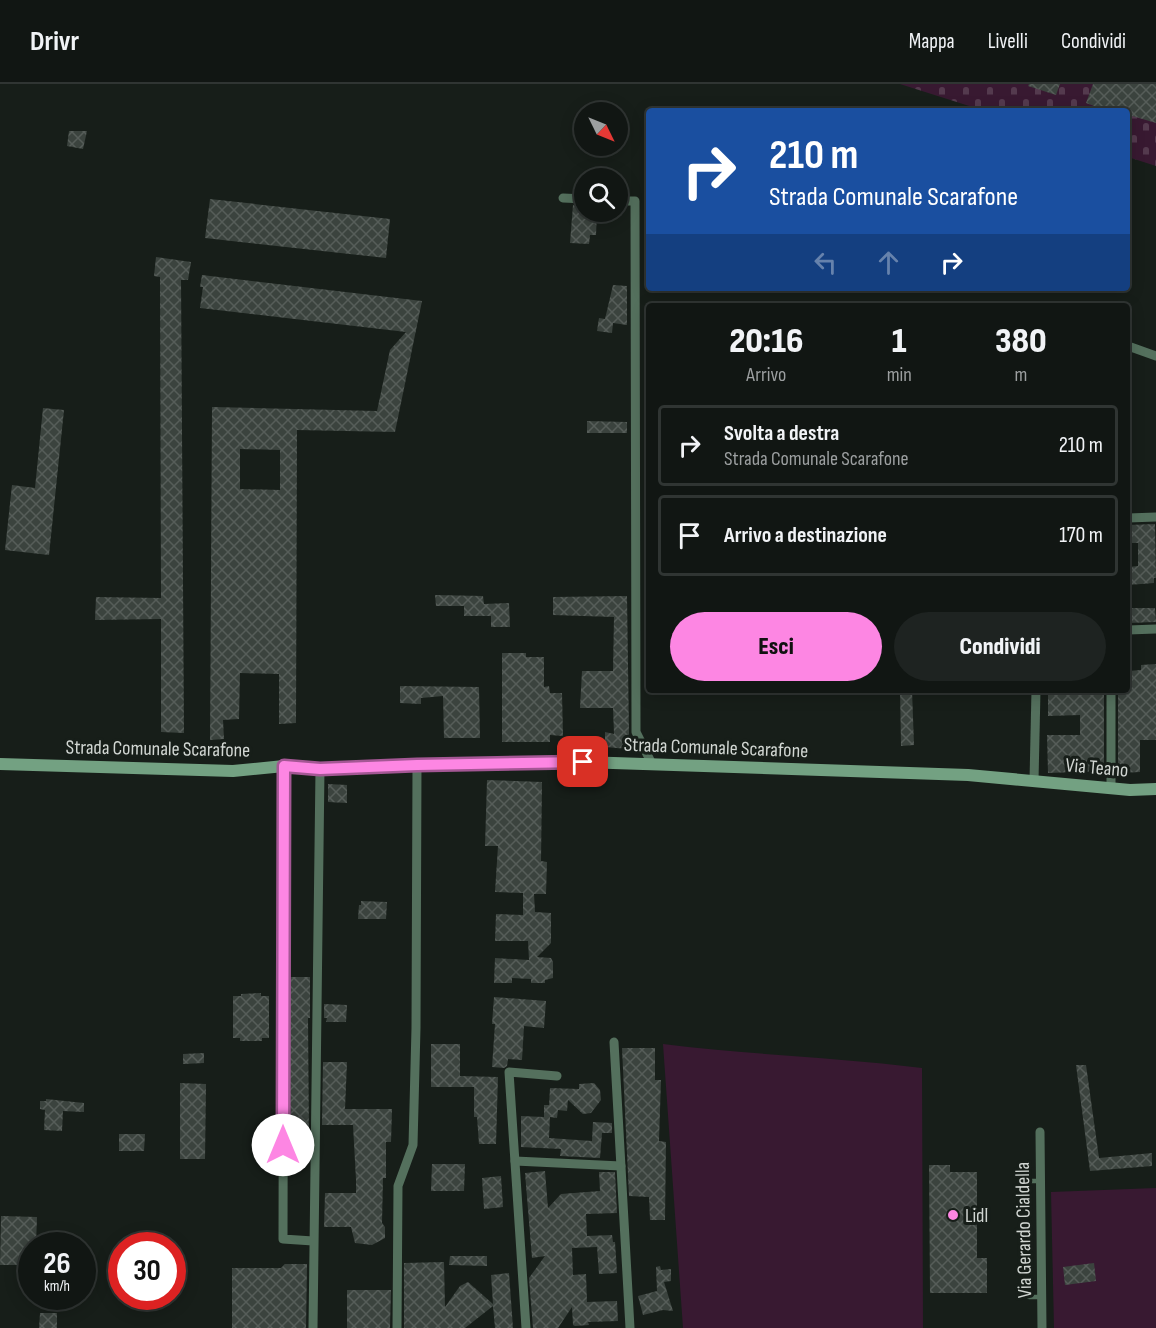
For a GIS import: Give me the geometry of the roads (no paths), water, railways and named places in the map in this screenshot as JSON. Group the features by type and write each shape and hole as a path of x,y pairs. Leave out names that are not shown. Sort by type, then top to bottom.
{"street":[{"path":"563,198 574,198"},
{"path":"628,201 635,201 636,732 652,765"},
{"path":"1130,347 1156,356"},
{"path":"1130,518 1156,517"},
{"path":"1130,630 1156,629"},
{"path":"1034,781 1036,693"},
{"path":"1111,693 1111,788"},
{"name":"Strada Comunale Scarafone","path":"0,764 232,771 284,766 320,769 583,762 968,775 1034,781"},
{"path":"398,1328 398,1186 413,1145 417,765"},
{"path":"284,766 282,1239 313,1241"},
{"path":"313,1328 320,769"},
{"name":"Via Teano","path":"1034,781 1130,790 1156,789"},
{"path":"614,1042 630,1328"},
{"path":"526,1328 509,1072 557,1076"},
{"name":"Via Gerardo Cialdella","path":"1040,1132 1042,1328"},
{"path":"514,1161 621,1166"}],"lane":[{"path":"1028,1181 1041,1181"},
{"path":"1029,1297 1042,1297"}],"place":[{"name":"Lidl","path":"953,1215"}]}
